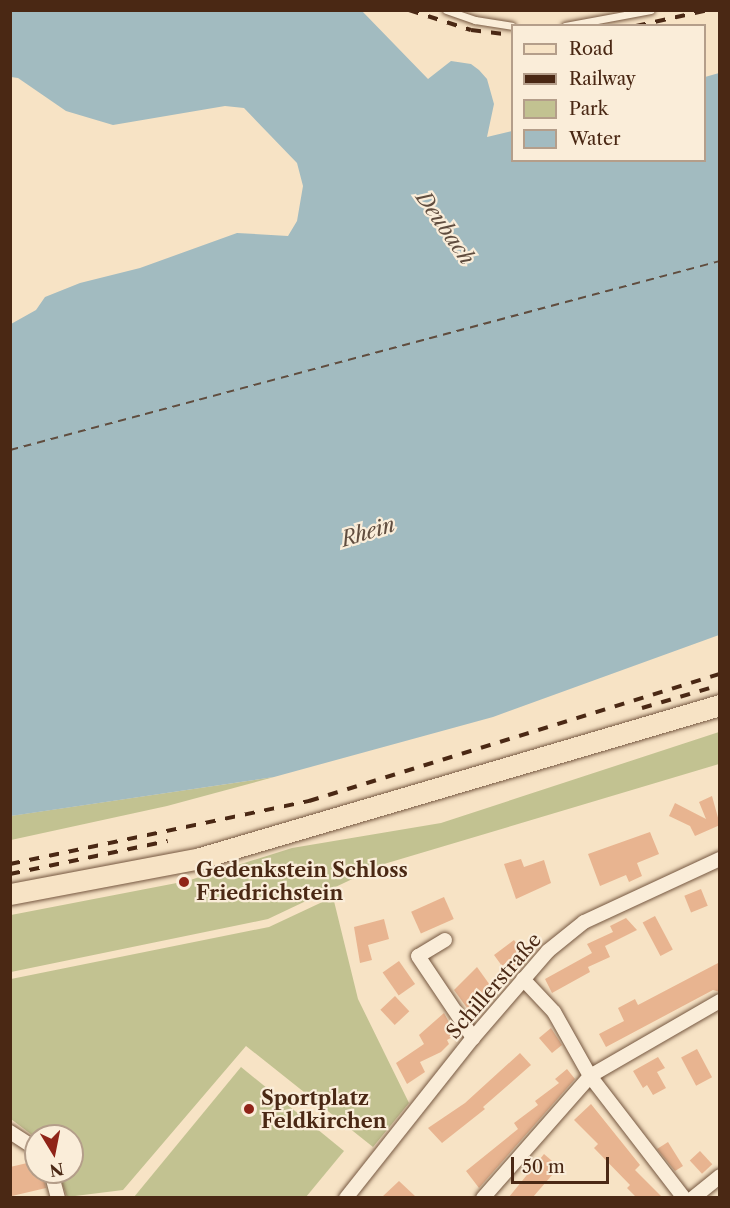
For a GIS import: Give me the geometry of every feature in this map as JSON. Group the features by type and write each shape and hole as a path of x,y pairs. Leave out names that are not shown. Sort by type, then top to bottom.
{"main road":[{"path":"10,894 246,846 720,705"}],"street":[{"name":"Schillerstraße","path":"346,1197 473,1038 548,951 584,922 720,859"},
{"path":"445,940 418,956 473,1038"},
{"path":"523,979 554,1011 590,1076 684,1197"},
{"path":"483,1197 590,1076 720,1002"},
{"path":"10,1132 24,1141"},
{"path":"693,1197 720,1176"}],"lane":[{"path":"446,10 475,20 511,26"},
{"path":"576,24 651,10"}],"green space":[{"path":"719,732 719,764 384,864 268,919 11,972 11,915 187,881 292,848 441,823"},
{"path":"274,777 167,806 11,840 10,816"},
{"path":"333,897 358,999 409,1103 373,1147 246,1046 123,1190 67,1197 62,1184 84,1184 84,1124 24,1124 24,1129 11,1119 11,979 269,927"},
{"name":"Sportplatz Feldkirchen","path":"241,1067 344,1151 306,1197 134,1197"}],"water":[{"path":"10,11 362,11 428,79 451,61 471,64 479,70 487,79 494,104 487,137 511,131 511,162 706,162 706,77 719,73 719,635 493,717 274,777 11,816 11,324 36,310 45,297 80,283 140,268 237,233 288,236 297,221 303,186 297,163 244,108 225,106 113,125 66,111 18,78 11,77"}],"building":[{"path":"712,796 720,825 695,836 690,826 669,816 675,803 706,819 699,802"},
{"path":"650,832 659,854 637,863 642,876 629,882 626,875 600,886 588,854"},
{"path":"521,859 524,867 544,860 551,883 516,899 504,864"},
{"path":"701,889 708,906 691,912 684,896"},
{"path":"444,897 454,919 421,934 411,912"},
{"path":"655,916 673,950 660,956 643,923"},
{"path":"626,918 637,930 605,946 610,957 588,967 590,972 552,993 545,979 592,953 587,944 613,932 610,926"},
{"path":"384,919 389,939 368,945 372,960 360,963 354,927"},
{"path":"514,940 526,957 511,968 507,962 502,966 494,955"},
{"path":"399,961 415,984 399,995 383,972"},
{"path":"720,962 720,992 713,990 606,1047 599,1034 624,1021 618,1008 635,999 638,1005"},
{"path":"477,967 492,988 470,1012 454,990"},
{"path":"395,996 409,1011 395,1025 380,1010"},
{"path":"444,1013 456,1035 447,1040 449,1044 441,1052 420,1062 425,1072 407,1084 396,1063 424,1044 419,1035"},
{"path":"551,1028 562,1045 552,1053 539,1038"},
{"path":"697,1049 712,1077 696,1086 681,1057"},
{"path":"520,1053 531,1065 483,1107 485,1109 442,1143 428,1128 465,1103"},
{"path":"658,1057 665,1068 657,1072 666,1088 653,1095 647,1085 643,1088 633,1071"},
{"path":"567,1069 575,1079 479,1188 466,1171 518,1129 514,1123 538,1105 535,1101 559,1083 555,1079"},
{"path":"591,1104 640,1165 635,1170 662,1197 636,1197 627,1188 630,1185 594,1148 598,1144 574,1120"},
{"path":"668,1142 683,1166 675,1171 657,1149"},
{"path":"700,1151 712,1164 702,1174 690,1161"},
{"path":"544,1154 559,1167 533,1197 509,1197"},
{"path":"24,1164 24,1184 45,1184 46,1188 12,1196 10,1167"},
{"path":"399,1181 416,1197 382,1197"}],"ferry route":[{"path":"10,450 720,261"}],"railway":[{"path":"409,10 471,30 511,35"},
{"path":"645,24 708,10"},
{"path":"10,864 309,801 720,674"},
{"path":"642,708 720,685"},
{"path":"10,874 168,841"}],"place":[{"name":"Gedenkstein Schloss Friedrichstein","path":"184,882"},
{"name":"Sportplatz Feldkirchen","path":"249,1109"}],"water label":[{"name":"Deubach","path":"445,228"},
{"name":"Rhein","path":"368,532"}]}
